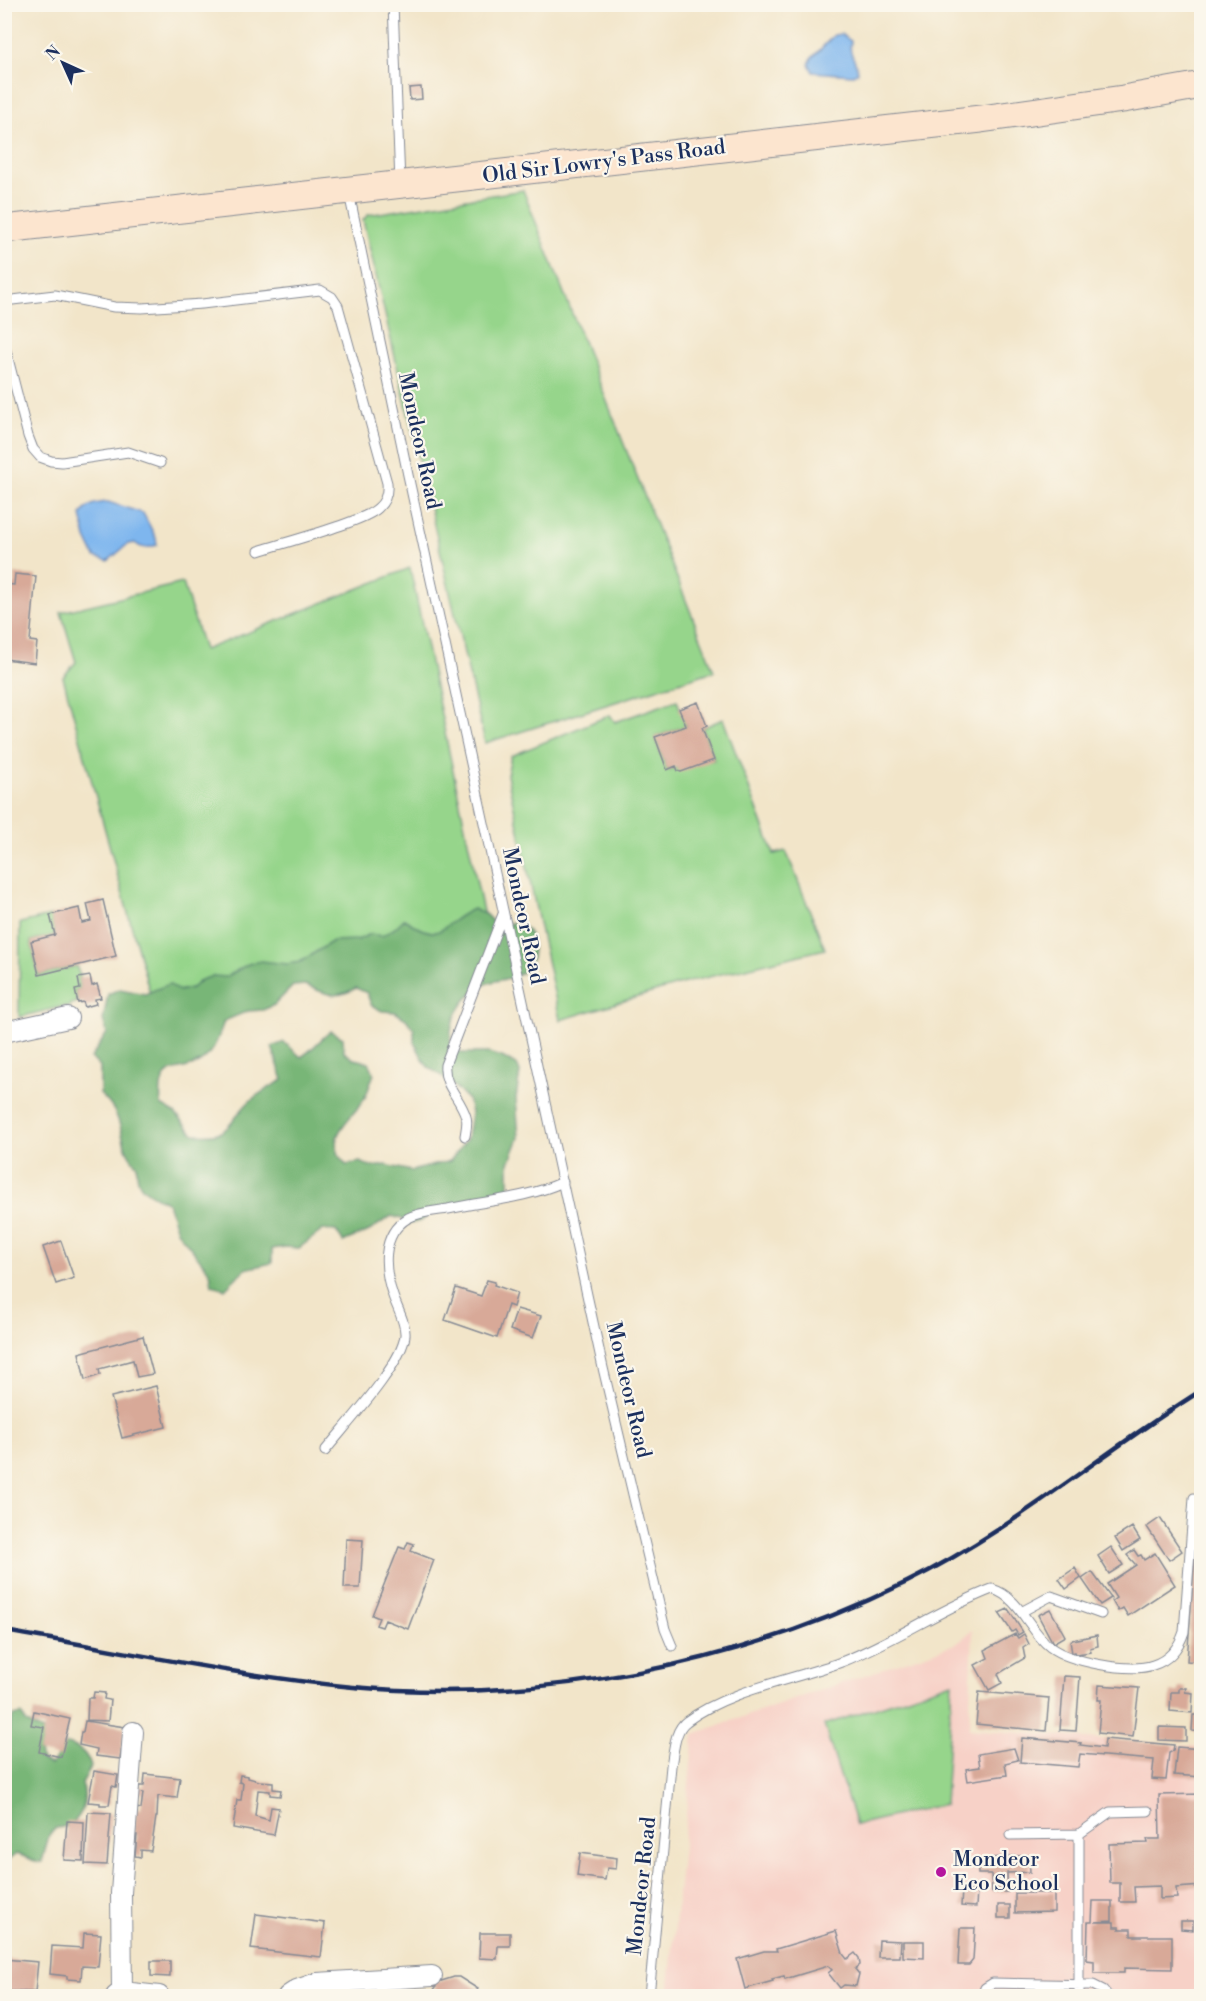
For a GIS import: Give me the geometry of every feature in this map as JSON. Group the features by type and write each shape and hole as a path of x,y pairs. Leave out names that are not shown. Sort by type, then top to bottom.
{"main road":[{"name":"Old Sir Lowry's Pass Road","path":"4,229 981,119 1123,99 1202,85"}],"street":[{"path":"4,1032 68,1018"},
{"path":"133,1732 121,1893 119,1994 159,1996"},
{"path":"288,1996 317,1983 432,1976"}],"lane":[{"path":"393,4 400,185"},
{"name":"Mondeor Road","path":"349,191 408,475 603,1368 665,1629 672,1646"},
{"path":"4,301 55,295 114,307 134,308 202,304 320,290 332,297 338,306 375,438 387,483 386,499 377,510 353,520 259,551"},
{"path":"4,343 28,436 33,449 40,457 62,462 128,452 160,463"},
{"path":"465,1136 467,1118 448,1086 444,1071 445,1065 503,914"},
{"path":"325,1451 387,1374 405,1335 392,1293 385,1257 395,1228 413,1215 534,1192 563,1182"},
{"path":"1101,1614 1051,1596 1021,1612 1039,1637 1070,1659 1094,1664 1143,1668 1163,1661 1178,1646 1184,1632 1194,1498"},
{"name":"Mondeor Road","path":"649,1996 672,1766 679,1729 686,1721 711,1707 765,1686 844,1661 992,1589 1014,1602 1021,1612"},
{"path":"1010,1835 1079,1834 1110,1812 1148,1812"},
{"path":"1079,1834 1079,1996"},
{"path":"982,1996 985,1988 993,1983 1098,1987 1108,1996"}],"shaded area":[{"name":"Mondeor Eco School","path":"973,1630 969,1729 1201,1747 1201,1996 668,1996 694,1734 955,1644"}],"green space":[{"path":"523,190 714,671 485,743 363,220 368,215"},
{"path":"410,568 485,921 151,997 63,677 76,662 61,612 183,583 204,650"},
{"path":"677,700 686,726 655,737 667,770 714,760 702,728 723,719 774,854 786,851 825,949 688,982 560,1020 507,775 511,756 610,715 615,722"},
{"path":"473,909 485,914 494,923 521,925 530,934 532,940 533,953 525,970 511,978 486,984 470,995 458,1011 451,1030 452,1049 462,1053 488,1053 502,1057 517,1065 520,1072 516,1098 519,1138 509,1163 509,1191 484,1201 433,1212 421,1221 408,1224 405,1220 392,1216 371,1230 343,1242 336,1231 323,1230 299,1248 272,1249 272,1263 245,1269 225,1289 212,1285 210,1272 177,1231 168,1203 149,1193 138,1180 137,1165 126,1148 116,1114 100,1094 100,1067 91,1058 107,1033 103,1020 108,994 120,989 145,994 169,984 179,991 192,988 201,980 213,976 226,977 248,964 261,961 287,964 300,962 333,941 358,940 370,934 382,936 404,919 427,931 435,932","holes":["305,985 336,995 356,988 367,993 371,1005 382,1011 395,1012 406,1019 414,1029 414,1042 427,1066 449,1081 468,1100 471,1113 467,1139 450,1161 411,1171 386,1165 372,1167 360,1162 346,1165 339,1155 336,1146 337,1138 363,1101 374,1074 369,1062 354,1059 344,1052 343,1038 331,1031 301,1057 284,1042 272,1047 283,1080 251,1100 221,1132 206,1135 194,1134 175,1113 161,1105 163,1079 174,1070 199,1063 207,1056 215,1044 224,1021 248,1011 263,1010 274,1005 293,986"]},
{"path":"51,916 55,935 31,941 39,975 76,966 81,978 78,979 80,989 75,990 78,1002 68,1007 19,1017 20,923"},
{"path":"952,1682 945,1804 856,1825 824,1725"},
{"path":"21,1714 27,1723 44,1732 40,1752 42,1761 51,1765 66,1744 82,1751 91,1767 82,1783 84,1799 80,1813 71,1824 56,1828 49,1835 42,1862 16,1854 5,1863 5,1737 13,1716"}],"water":[{"path":"841,34 851,41 851,53 858,72 853,75 813,72 809,64 812,58 834,35"},
{"path":"108,502 143,513 156,538 157,545 146,548 135,543 128,544 108,561 95,557 86,538 81,515 86,508"}],"building":[{"path":"421,87 422,99 410,100 409,88"},
{"path":"15,574 36,576 30,641 37,642 35,663 5,659 5,584 14,585"},
{"path":"698,702 707,726 702,728 714,760 681,772 676,766 667,770 655,737 686,726 679,709"},
{"path":"103,900 116,956 39,975 31,941 55,935 50,915 79,908 82,923 91,921 87,904"},
{"path":"90,976 92,986 97,984 101,998 95,999 96,1004 85,1007 83,1002 78,1003 75,990 80,989 78,978"},
{"path":"61,1241 74,1278 56,1284 43,1247"},
{"path":"487,1280 495,1282 494,1285 517,1293 513,1307 508,1305 497,1338 445,1320 456,1288 481,1296"},
{"path":"517,1309 541,1316 533,1338 510,1330"},
{"path":"143,1336 153,1374 137,1377 133,1360 99,1369 100,1375 85,1380 79,1353"},
{"path":"156,1386 166,1427 122,1438 111,1397"},
{"path":"1200,1486 1202,1486 1202,1662 1187,1661"},
{"path":"1160,1518 1182,1551 1169,1560 1147,1527"},
{"path":"1132,1527 1140,1540 1123,1551 1115,1538"},
{"path":"346,1539 363,1540 360,1588 344,1588"},
{"path":"408,1542 414,1544 411,1551 434,1560 408,1629 385,1620 382,1627 376,1625 379,1618 372,1615 399,1547 405,1549"},
{"path":"1111,1547 1123,1565 1109,1574 1098,1556"},
{"path":"1134,1550 1144,1560 1155,1553 1175,1585 1128,1616 1123,1608 1118,1611 1112,1601 1116,1598 1107,1584 1136,1565 1127,1555"},
{"path":"1075,1568 1081,1578 1066,1589 1059,1579"},
{"path":"1092,1572 1111,1598 1100,1605 1082,1579"},
{"path":"1008,1609 1023,1632 1018,1635 1015,1630 1012,1632 999,1613"},
{"path":"1050,1609 1065,1636 1053,1643 1038,1615"},
{"path":"1015,1634 1018,1638 1024,1634 1029,1644 1023,1648 1025,1658 998,1674 1002,1683 989,1690 975,1665 988,1658 985,1650"},
{"path":"1097,1635 1098,1646 1090,1648 1091,1652 1072,1653 1070,1641"},
{"path":"1064,1676 1080,1677 1076,1731 1060,1730"},
{"path":"1099,1685 1139,1688 1133,1737 1098,1733 1101,1700 1098,1700"},
{"path":"1179,1688 1186,1688 1185,1692 1193,1693 1192,1713 1170,1711 1171,1692 1179,1692"},
{"path":"94,1692 105,1693 104,1699 110,1700 108,1721 87,1720 88,1698 93,1698"},
{"path":"979,1692 1049,1698 1046,1731 976,1724"},
{"path":"34,1711 70,1719 61,1757 39,1752 44,1727 31,1725"},
{"path":"1193,1715 1202,1715 1202,1732 1192,1731"},
{"path":"85,1721 125,1727 120,1759 96,1756 97,1749 79,1745"},
{"path":"1159,1727 1186,1728 1186,1741 1159,1740"},
{"path":"1022,1738 1081,1743 1080,1745 1104,1748 1105,1739 1174,1745 1173,1751 1169,1753 1166,1780 1152,1779 1154,1760 1080,1754 1078,1767 1020,1762"},
{"path":"1177,1747 1202,1749 1202,1777 1174,1775"},
{"path":"1014,1748 1018,1760 1005,1763 1007,1775 968,1781 966,1769 980,1767 978,1754"},
{"path":"94,1771 118,1775 116,1787 112,1786 109,1805 88,1802"},
{"path":"145,1774 180,1778 177,1798 158,1796 151,1851 141,1850 141,1857 135,1856 137,1835 134,1835 136,1808 141,1809 143,1793 138,1792 139,1786 144,1786"},
{"path":"240,1775 259,1781 273,1782 273,1789 281,1790 280,1796 270,1795 270,1791 258,1790 255,1816 269,1820 271,1807 279,1808 274,1835 233,1828 237,1800 241,1800 243,1783 239,1782"},
{"path":"1202,1794 1202,1886 1176,1888 1177,1898 1160,1899 1160,1886 1134,1887 1135,1902 1120,1902 1120,1883 1110,1883 1109,1844 1148,1843 1147,1839 1160,1839 1159,1795"},
{"path":"88,1812 111,1813 107,1865 85,1864"},
{"path":"67,1821 84,1822 83,1861 64,1860"},
{"path":"580,1853 617,1858 616,1869 607,1868 605,1880 577,1876"},
{"path":"1029,1855 1030,1872 1007,1873 1008,1892 992,1892 991,1874 978,1874 978,1859"},
{"path":"962,1890 977,1891 976,1907 961,1906"},
{"path":"1015,1893 1054,1893 1054,1912 1015,1913"},
{"path":"1093,1901 1112,1901 1112,1921 1095,1922 1114,1922 1114,1927 1131,1929 1131,1936 1172,1936 1172,1969 1124,1968 1124,1973 1094,1973 1094,1961 1087,1960 1088,1922 1092,1922"},
{"path":"998,1905 1010,1905 1010,1918 998,1918"},
{"path":"256,1914 325,1923 321,1957 251,1949"},
{"path":"1181,1921 1193,1921 1193,1930 1181,1929"},
{"path":"960,1928 975,1928 973,1960 969,1965 958,1965"},
{"path":"836,1931 843,1954 847,1959 855,1953 859,1958 860,1965 855,1969 859,1974 856,1986 844,1985 840,1988 828,1973 832,1970 828,1966 785,1979 784,1976 772,1979 773,1981 745,1989 737,1959 764,1951 777,1951 776,1949"},
{"path":"84,1933 101,1934 98,1967 82,1966 81,1980 50,1974 52,1946 83,1948"},
{"path":"480,1933 510,1933 510,1946 498,1946 497,1959 479,1958"},
{"path":"879,1940 901,1941 900,1957 878,1957"},
{"path":"903,1941 924,1941 924,1958 903,1957"},
{"path":"4,1959 38,1962 35,1992 4,1991"},
{"path":"151,1961 170,1961 170,1977 151,1976"},
{"path":"459,1977 478,1989 473,1996 460,1996 453,1992 450,1996 431,1994 436,1987 432,1984"}],"railway":[{"path":"4,1631 222,1669 353,1687 424,1691 495,1690 566,1683 637,1672 707,1657 775,1636 842,1611 907,1582 984,1539 1021,1515 1202,1390"}],"place":[{"name":"Mondeor Eco School","path":"941,1872"}]}
